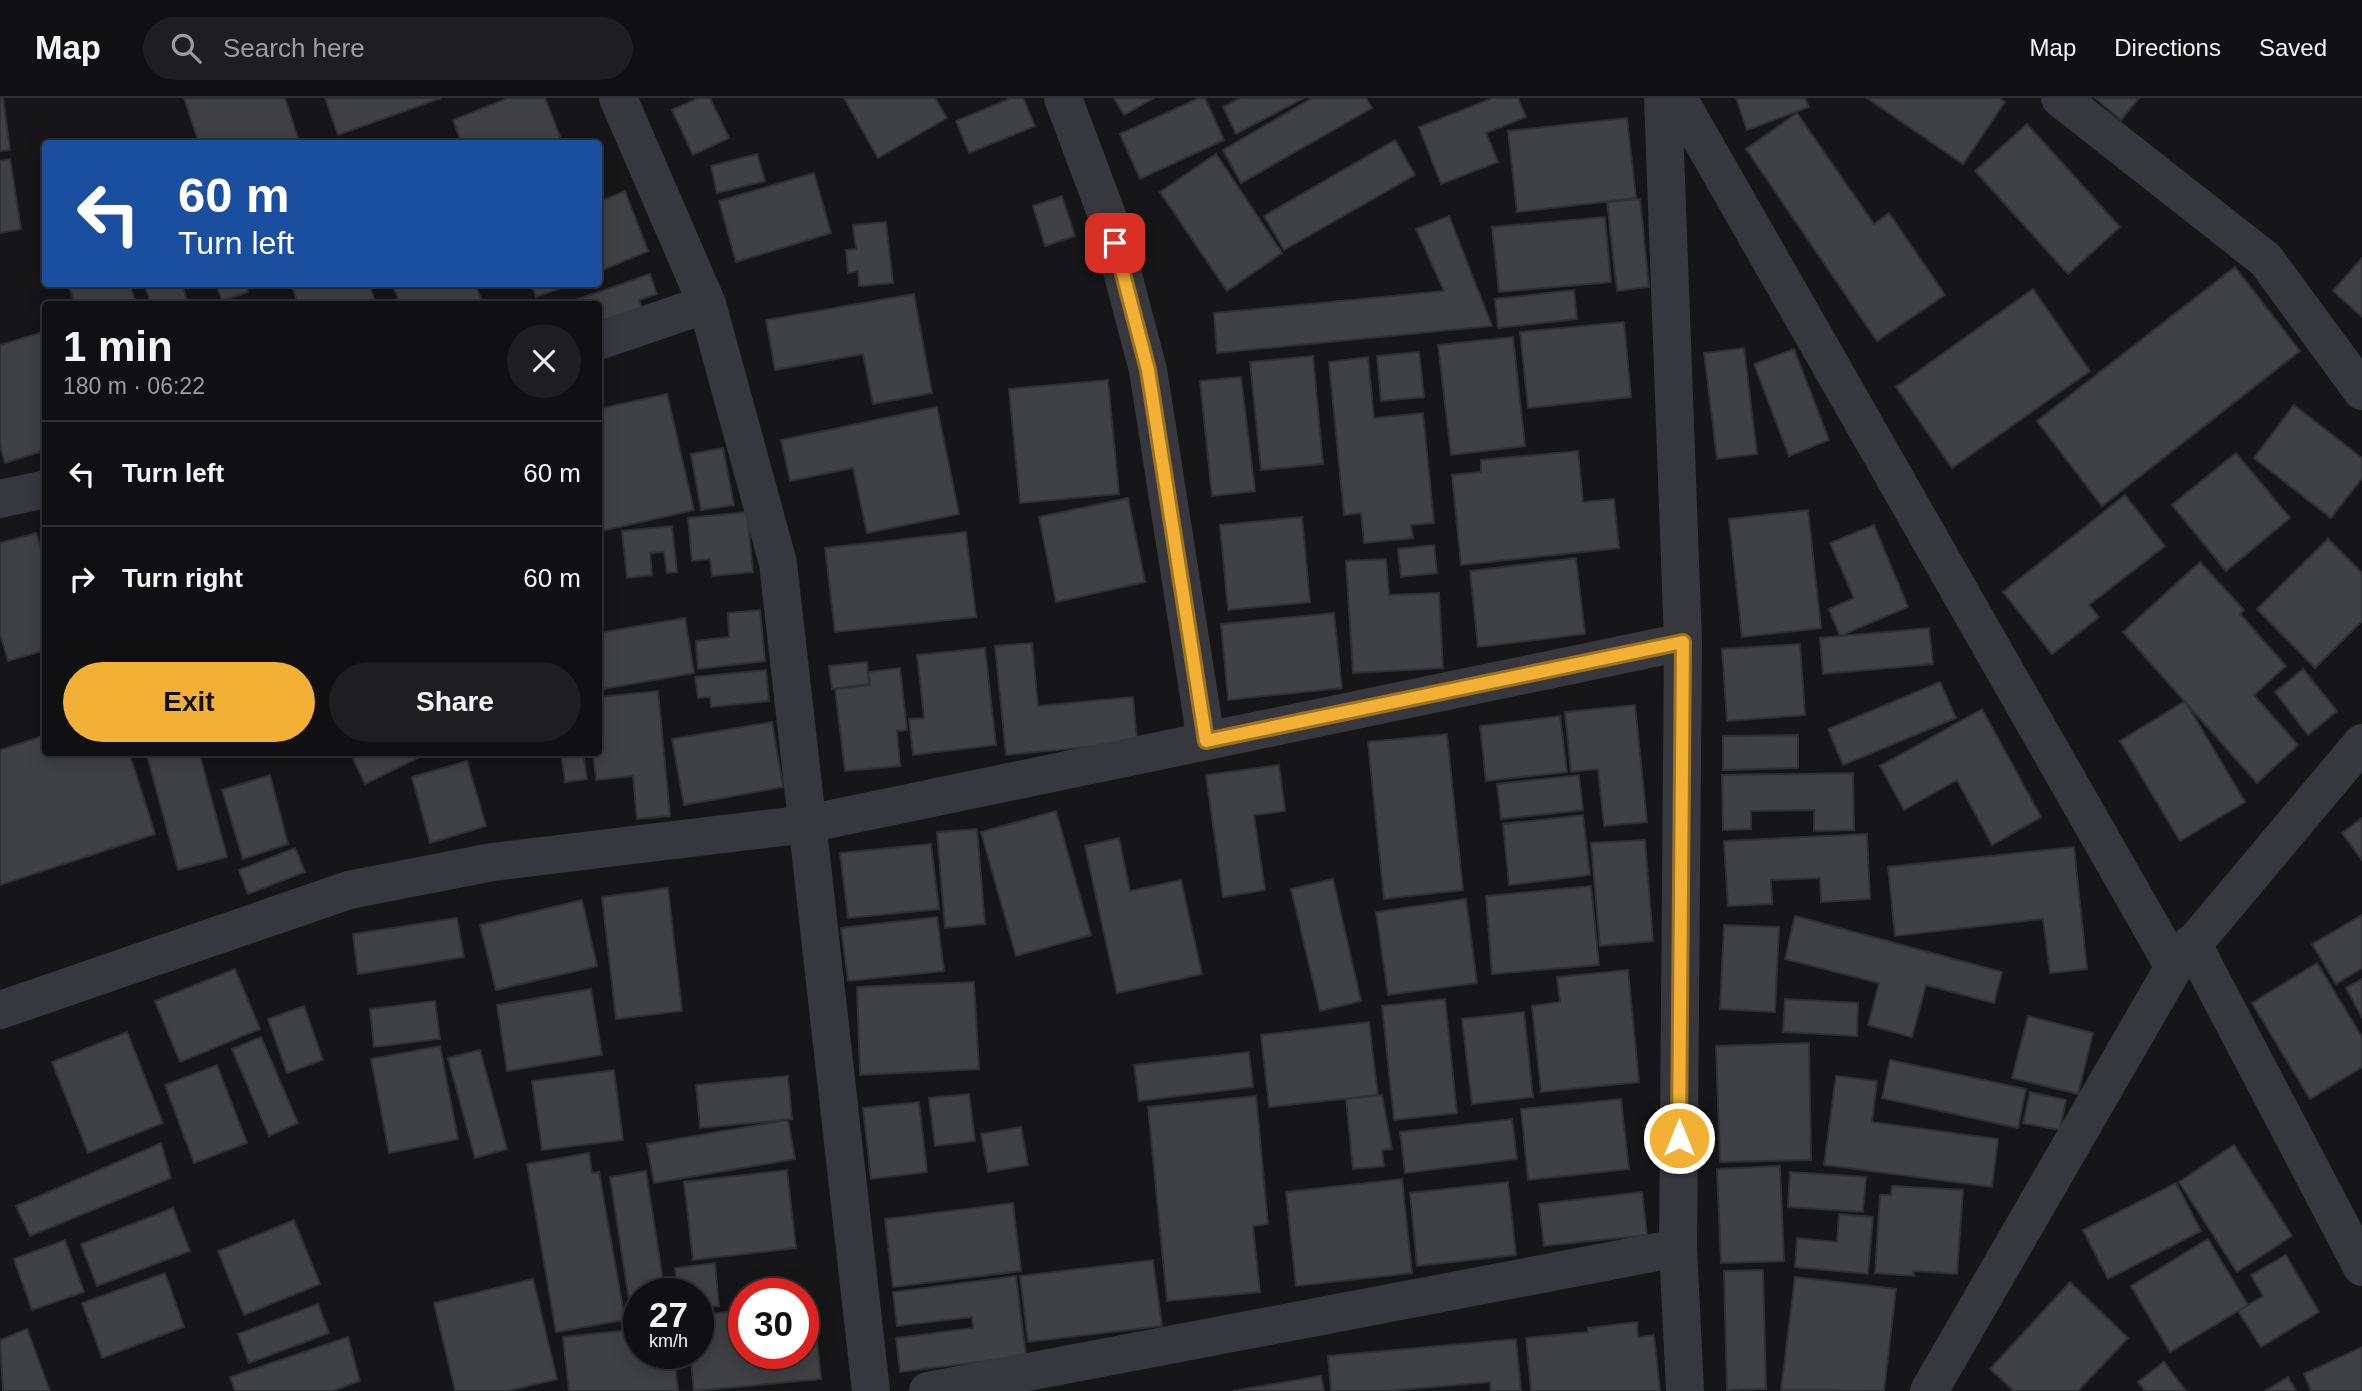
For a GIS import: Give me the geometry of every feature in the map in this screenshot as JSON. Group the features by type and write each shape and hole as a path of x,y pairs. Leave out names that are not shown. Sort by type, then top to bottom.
{"street":[{"path":"618,98 707,304 778,563 871,1391"},
{"path":"1063,98 1108,218 1148,370 1206,741"},
{"path":"1662,98 1683,642 1678,1248 1685,1391"},
{"path":"1678,98 2183,955 2362,1268"},
{"path":"2060,98 2266,260 2362,391"},
{"path":"602,340 707,304"},
{"path":"0,499 42,490"},
{"path":"0,1010 349,890 492,862 807,824 1683,642"},
{"path":"1928,1391 2183,955 2362,743"},
{"path":"928,1391 1678,1248"}],"building":[{"path":"0,98 3,98 10,150 0,151"},
{"path":"184,98 285,98 299,140 198,140"},
{"path":"325,98 441,98 338,135"},
{"path":"508,98 545,98 561,140 460,140 453,120"},
{"path":"698,98 710,98 729,138 693,155 672,110"},
{"path":"844,98 935,98 947,118 878,158"},
{"path":"1011,98 1023,98 1035,126 969,153 956,121"},
{"path":"1114,98 1154,98 1124,115"},
{"path":"1199,98 1205,98 1224,140 1140,179 1120,134"},
{"path":"1240,98 1304,98 1236,134 1223,107"},
{"path":"1312,98 1366,98 1372,108 1241,183 1223,150"},
{"path":"1493,98 1518,98 1526,117 1486,133 1498,162 1441,184 1419,127"},
{"path":"1736,98 1805,98 1809,107 1747,130"},
{"path":"1867,98 1999,98 2005,102 1963,164"},
{"path":"2095,98 2139,98 2121,120"},
{"path":"1797,113 1874,224 1889,213 1945,295 1877,341 1746,149"},
{"path":"1627,118 1636,198 1517,212 1508,131"},
{"path":"2027,124 2120,227 2068,274 1975,171"},
{"path":"1395,140 1415,175 1284,250 1264,216"},
{"path":"757,154 765,181 717,193 711,166"},
{"path":"1216,154 1282,253 1227,291 1160,192"},
{"path":"10,159 21,229 0,233 0,161"},
{"path":"814,173 831,233 736,262 719,201"},
{"path":"625,191 648,251 602,270 602,200"},
{"path":"1062,196 1075,236 1045,246 1033,206"},
{"path":"1640,199 1649,287 1617,291 1607,202"},
{"path":"1449,216 1492,326 1217,353 1214,313 1444,291 1416,229"},
{"path":"1605,217 1611,282 1499,292 1492,227"},
{"path":"886,222 893,283 859,286 858,271 848,273 846,250 856,249 853,225"},
{"path":"2362,258 2362,317 2333,291"},
{"path":"2235,267 2300,351 2102,506 2037,421"},
{"path":"650,274 657,294 639,300 643,311 602,326 602,301 573,301"},
{"path":"69,287 131,287 135,301 74,301"},
{"path":"145,287 183,287 187,301 150,301"},
{"path":"217,287 247,287 248,292 222,301"},
{"path":"292,287 370,287 375,301 297,301"},
{"path":"393,287 476,287 482,301 399,301"},
{"path":"532,287 564,287 536,297"},
{"path":"2033,289 2090,371 1952,468 1896,387"},
{"path":"1574,290 1577,319 1498,328 1495,299"},
{"path":"914,294 932,393 873,404 863,354 775,370 766,320"},
{"path":"1624,322 1631,397 1528,408 1520,332"},
{"path":"42,332 42,451 5,463 0,445 0,345"},
{"path":"1513,337 1525,446 1451,455 1438,345"},
{"path":"1744,348 1757,454 1717,459 1704,353"},
{"path":"1794,349 1829,440 1789,456 1754,364"},
{"path":"1419,352 1424,397 1381,401 1377,356"},
{"path":"1313,356 1323,464 1261,470 1250,362"},
{"path":"1368,357 1374,418 1423,413 1434,523 1411,525 1413,538 1364,543 1361,513 1344,515 1329,362"},
{"path":"1241,377 1255,491 1212,496 1200,381"},
{"path":"1108,380 1119,494 1020,503 1009,389"},
{"path":"667,394 694,510 602,531 602,408"},
{"path":"2294,405 2362,458 2362,478 2331,518 2254,458"},
{"path":"937,407 959,514 867,533 853,468 790,481 781,440"},
{"path":"723,448 734,505 701,510 691,454"},
{"path":"1578,451 1583,502 1614,499 1619,548 1461,565 1452,475 1481,472 1481,460"},
{"path":"2236,453 2290,518 2226,571 2172,505"},
{"path":"2125,495 2165,546 2089,605 2099,617 2052,654 2003,592"},
{"path":"1128,498 1145,582 1056,602 1039,517"},
{"path":"1808,510 1821,628 1742,637 1729,519"},
{"path":"747,512 753,572 712,576 710,559 692,561 688,518"},
{"path":"1302,517 1310,602 1228,610 1220,525"},
{"path":"1874,525 1908,607 1840,636 1829,609 1854,598 1830,543"},
{"path":"672,526 677,572 667,573 664,552 650,553 652,575 627,578 622,531"},
{"path":"966,532 976,617 835,632 825,548"},
{"path":"36,533 42,552 42,651 8,661 0,634 0,543"},
{"path":"2328,539 2362,573 2362,621 2315,668 2257,609"},
{"path":"1434,545 1437,573 1401,577 1398,549"},
{"path":"1576,558 1585,634 1478,647 1470,571"},
{"path":"1386,559 1389,595 1439,593 1443,668 1353,673 1346,561"},
{"path":"2200,562 2244,610 2240,614 2286,666 2254,695 2298,745 2257,783 2123,632"},
{"path":"760,610 765,661 698,669 696,641 729,637 728,613"},
{"path":"1334,613 1342,688 1228,700 1221,624"},
{"path":"685,618 694,673 602,689 602,632"},
{"path":"1929,628 1933,664 1823,674 1820,638"},
{"path":"1032,643 1038,706 1133,697 1137,742 1006,755 995,646"},
{"path":"1800,644 1805,715 1727,721 1722,649"},
{"path":"985,648 996,745 913,755 909,719 924,718 917,655"},
{"path":"867,662 869,684 832,689 829,666"},
{"path":"900,668 907,730 897,731 900,766 845,771 835,689 870,685 868,672"},
{"path":"2303,669 2337,711 2308,735 2275,692"},
{"path":"766,670 769,701 711,707 710,697 698,698 695,677"},
{"path":"1940,682 1956,718 1843,765 1828,729"},
{"path":"658,691 670,816 637,819 633,776 596,780 593,756 602,756 602,697"},
{"path":"2185,701 2245,802 2180,841 2120,741"},
{"path":"1635,705 1647,822 1604,826 1598,769 1571,772 1565,712"},
{"path":"1982,709 2041,817 1992,845 1957,780 1904,810 1880,766"},
{"path":"1560,716 1567,772 1486,781 1480,726"},
{"path":"772,722 783,787 684,805 672,739"},
{"path":"1447,734 1463,890 1384,899 1368,742"},
{"path":"1798,735 1798,768 1723,770 1723,736"},
{"path":"42,736 42,756 130,756 155,834 0,885 0,750"},
{"path":"147,756 200,756 227,857 178,870"},
{"path":"352,756 422,756 365,784"},
{"path":"562,756 584,756 587,779 565,782"},
{"path":"467,761 486,826 430,843 412,777"},
{"path":"1279,765 1285,811 1254,815 1265,890 1223,897 1206,775"},
{"path":"1853,773 1854,830 1814,831 1814,810 1751,811 1751,829 1723,830 1722,775"},
{"path":"270,775 288,844 243,859 222,790"},
{"path":"1579,775 1583,810 1501,819 1497,784"},
{"path":"1056,811 1091,935 1016,956 981,832"},
{"path":"1583,815 1590,875 1509,885 1503,824"},
{"path":"2362,818 2362,860 2342,833"},
{"path":"977,829 985,924 945,928 937,832"},
{"path":"1867,834 1870,899 1821,902 1820,878 1771,880 1772,904 1728,906 1724,841"},
{"path":"1119,838 1130,891 1181,880 1202,974 1117,993 1085,846"},
{"path":"1645,840 1653,941 1600,946 1591,843"},
{"path":"931,844 939,909 848,918 840,853"},
{"path":"2074,847 2087,969 2050,973 2043,919 1895,936 1888,867"},
{"path":"295,848 305,872 248,894 239,870"},
{"path":"1333,879 1361,1001 1320,1011 1291,889"},
{"path":"1591,886 1599,965 1492,974 1486,896"},
{"path":"668,888 682,1011 616,1019 602,897"},
{"path":"1466,899 1477,983 1388,995 1376,912"},
{"path":"582,900 597,966 496,990 480,925"},
{"path":"2362,915 2362,968 2336,984 2312,944"},
{"path":"1795,916 2002,972 1994,1003 1926,985 1912,1037 1868,1025 1879,983 1785,959"},
{"path":"937,917 944,971 848,981 841,928"},
{"path":"457,918 464,957 358,974 353,934"},
{"path":"1724,925 1779,927 1775,1012 1720,1009"},
{"path":"2317,963 2362,1037 2362,1067 2310,1099 2252,1003"},
{"path":"235,969 260,1029 180,1062 155,1001"},
{"path":"1628,970 1639,1082 1541,1092 1532,1006 1560,1002 1557,977"},
{"path":"2362,979 2362,1018 2346,988"},
{"path":"974,982 979,1069 860,1075 857,987"},
{"path":"591,989 602,1055 507,1071 497,1005"},
{"path":"1445,999 1457,1113 1394,1120 1382,1006"},
{"path":"1785,999 1858,1003 1857,1036 1783,1032"},
{"path":"435,1001 440,1039 374,1047 370,1009"},
{"path":"304,1006 323,1060 287,1073 268,1019"},
{"path":"1524,1012 1533,1097 1472,1104 1462,1019"},
{"path":"2028,1016 2093,1033 2078,1094 2012,1078"},
{"path":"1369,1022 1378,1095 1269,1107 1261,1035"},
{"path":"127,1032 163,1123 88,1153 52,1062"},
{"path":"261,1037 298,1123 269,1136 232,1049"},
{"path":"1809,1043 1811,1160 1720,1162 1716,1046"},
{"path":"440,1046 458,1139 389,1153 371,1059"},
{"path":"480,1050 507,1149 475,1158 448,1058"},
{"path":"1249,1052 1253,1087 1139,1101 1134,1065"},
{"path":"1890,1060 2026,1089 2018,1128 1882,1098"},
{"path":"217,1065 247,1143 194,1163 165,1085"},
{"path":"614,1070 623,1140 542,1150 532,1081"},
{"path":"788,1076 792,1119 700,1128 696,1085"},
{"path":"1836,1076 1877,1081 1872,1122 1998,1139 1992,1187 1824,1165"},
{"path":"2030,1092 2066,1100 2060,1130 2023,1123"},
{"path":"969,1094 975,1141 935,1146 929,1098"},
{"path":"1382,1095 1392,1149 1382,1150 1384,1166 1353,1169 1346,1099"},
{"path":"1256,1096 1268,1224 1253,1226 1260,1292 1167,1301 1148,1107"},
{"path":"1621,1099 1629,1169 1528,1180 1521,1109"},
{"path":"919,1102 927,1172 871,1179 863,1108"},
{"path":"1512,1119 1517,1159 1405,1173 1400,1132"},
{"path":"788,1120 795,1159 654,1183 647,1144"},
{"path":"1021,1127 1028,1165 988,1172 981,1134"},
{"path":"161,1143 171,1178 30,1236 16,1206"},
{"path":"2234,1145 2292,1236 2237,1272 2179,1182"},
{"path":"589,1153 592,1173 599,1172 623,1320 556,1332 527,1164"},
{"path":"1780,1166 1784,1261 1721,1263 1717,1169"},
{"path":"787,1170 796,1248 693,1260 684,1182"},
{"path":"646,1171 663,1278 626,1278 610,1177"},
{"path":"1790,1172 1866,1177 1863,1212 1788,1207"},
{"path":"1402,1179 1412,1273 1296,1286 1286,1192"},
{"path":"1508,1182 1516,1255 1417,1266 1410,1193"},
{"path":"2176,1183 2201,1231 2108,1279 2083,1230"},
{"path":"1892,1186 1963,1190 1957,1274 1913,1271 1914,1276 1875,1273 1880,1195 1891,1195"},
{"path":"1642,1192 1647,1235 1544,1246 1539,1204"},
{"path":"1013,1203 1021,1271 893,1287 885,1219"},
{"path":"173,1208 190,1251 97,1286 81,1244"},
{"path":"1839,1214 1873,1217 1868,1274 1795,1267 1797,1238 1837,1242"},
{"path":"294,1220 320,1284 244,1315 218,1251"},
{"path":"2208,1239 2248,1305 2170,1352 2131,1286"},
{"path":"65,1240 84,1292 32,1310 14,1259"},
{"path":"2286,1255 2319,1312 2261,1347 2238,1311 2263,1296 2251,1275"},
{"path":"1153,1260 1162,1326 1028,1342 1020,1276"},
{"path":"715,1263 719,1306 714,1306 714,1278 676,1278 675,1268"},
{"path":"1763,1270 1766,1389 1727,1390 1724,1271"},
{"path":"165,1273 184,1327 102,1358 82,1303"},
{"path":"1016,1276 1026,1356 900,1372 896,1338 973,1328 972,1317 897,1326 893,1292"},
{"path":"1795,1277 1896,1289 1884,1391 1781,1390"},
{"path":"533,1279 557,1379 508,1391 455,1391 434,1303"},
{"path":"2070,1282 2128,1338 2078,1391 2014,1391 1990,1369"},
{"path":"318,1304 329,1333 249,1363 238,1334"},
{"path":"728,1312 728,1369 819,1369 819,1360 821,1379 694,1391 692,1369 714,1369 714,1313"},
{"path":"1637,1322 1638,1337 1654,1335 1660,1391 1531,1391 1526,1338 1588,1332 1588,1328"},
{"path":"27,1329 50,1391 3,1391 0,1340"},
{"path":"623,1331 623,1369 676,1369 678,1391 569,1391 563,1337"},
{"path":"348,1337 360,1381 333,1391 235,1391 230,1377"},
{"path":"1516,1339 1521,1391 1491,1391 1490,1382 1388,1391 1331,1391 1328,1356"},
{"path":"2362,1347 2362,1391 2311,1391 2304,1374"},
{"path":"2164,1362 2186,1391 2145,1391 2138,1382"},
{"path":"1321,1376 1324,1391 1233,1391"},
{"path":"2288,1377 2296,1391 2265,1391"}],"route":[{"path":"1115,243 1148,370 1206,741 1683,642 1679,1138"}]}
